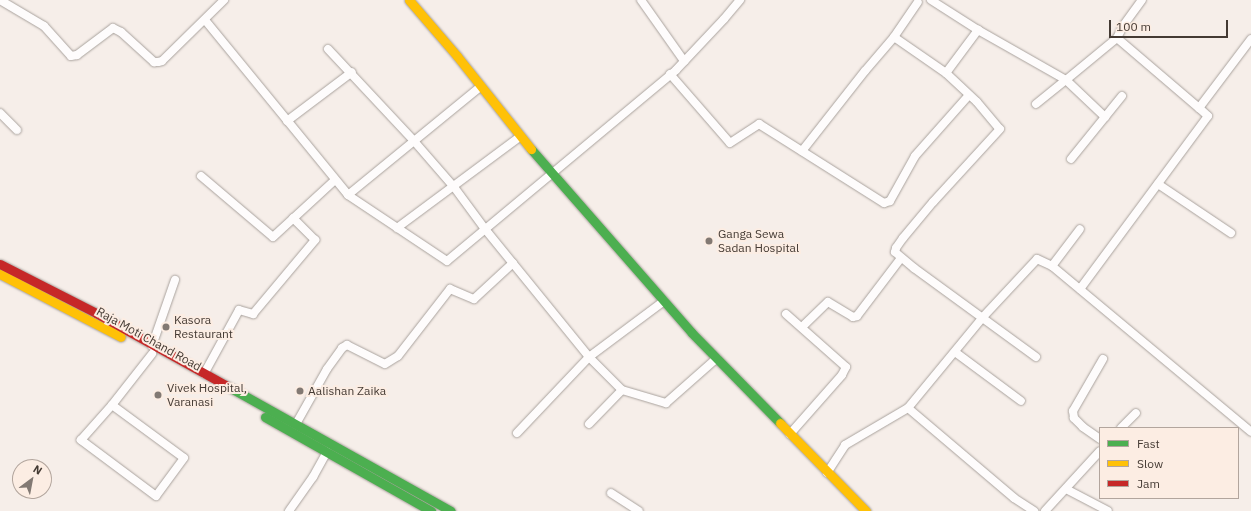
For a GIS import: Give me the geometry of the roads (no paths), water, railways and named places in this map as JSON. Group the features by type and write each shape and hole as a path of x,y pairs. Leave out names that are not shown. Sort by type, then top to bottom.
{"main road":[{"path":"409,0 551,173 664,301 827,473 866,511"},
{"path":"0,264 96,313 152,350 204,374 451,511"},
{"name":"Raja Moti Chand Road","path":"0,274 152,350 425,510"}],"street":[{"path":"0,0 44,26 69,54 74,57 113,28 121,32 154,62 158,62 162,61 224,0"},
{"path":"641,0 684,61"},
{"path":"205,20 348,195 447,261 670,74 724,19 740,0"},
{"path":"802,151 894,37 919,0"},
{"path":"931,0 978,30 1066,80 1105,117"},
{"path":"1036,104 1117,38 1123,26 1142,0"},
{"path":"946,73 978,30"},
{"path":"894,37 946,73 1000,128 903,238 895,251 901,258 1036,357"},
{"path":"1080,289 1208,116 1117,38"},
{"path":"1200,108 1251,39"},
{"path":"328,49 352,72 454,187 485,229 590,357 622,390 666,403 717,358"},
{"path":"287,121 352,72"},
{"path":"670,74 730,143 759,124 880,201 887,203 914,156 969,95"},
{"path":"348,195 481,86"},
{"path":"1071,159 1122,96"},
{"path":"0,113 17,130"},
{"path":"397,228 521,136"},
{"path":"201,176 273,237 335,180"},
{"path":"1158,184 1231,233"},
{"path":"204,374 239,310 253,314 315,240 294,218"},
{"path":"1052,266 1080,229"},
{"path":"802,328 828,302 852,317 857,316 901,258"},
{"path":"827,473 845,445 908,408 983,317 1037,259 1052,266 1251,432"},
{"path":"296,424 327,369 342,348 347,345 385,364 398,356 450,289 474,299 513,263"},
{"path":"112,406 184,458 156,496 81,440 112,406 152,350 175,280"},
{"path":"516,433 590,357 664,301"},
{"path":"786,314 846,367 842,375 790,434"},
{"path":"955,352 1021,401"},
{"path":"1099,438 1083,427 1074,418 1073,411 1103,358"},
{"path":"589,424 622,390"},
{"path":"908,408 1014,498 1034,511"},
{"path":"1123,427 1136,413"},
{"path":"289,511 313,477 327,452"},
{"path":"1045,511 1099,452"},
{"path":"1066,489 1108,511"},
{"path":"611,493 638,511"}],"place":[{"name":"Ganga Sewa Sadan Hospital","path":"709,241"},
{"name":"Kasora Restaurant","path":"166,327"},
{"name":"Aalishan Zaika","path":"300,391"},
{"name":"Vivek Hospital, Varanasi","path":"158,395"}]}
